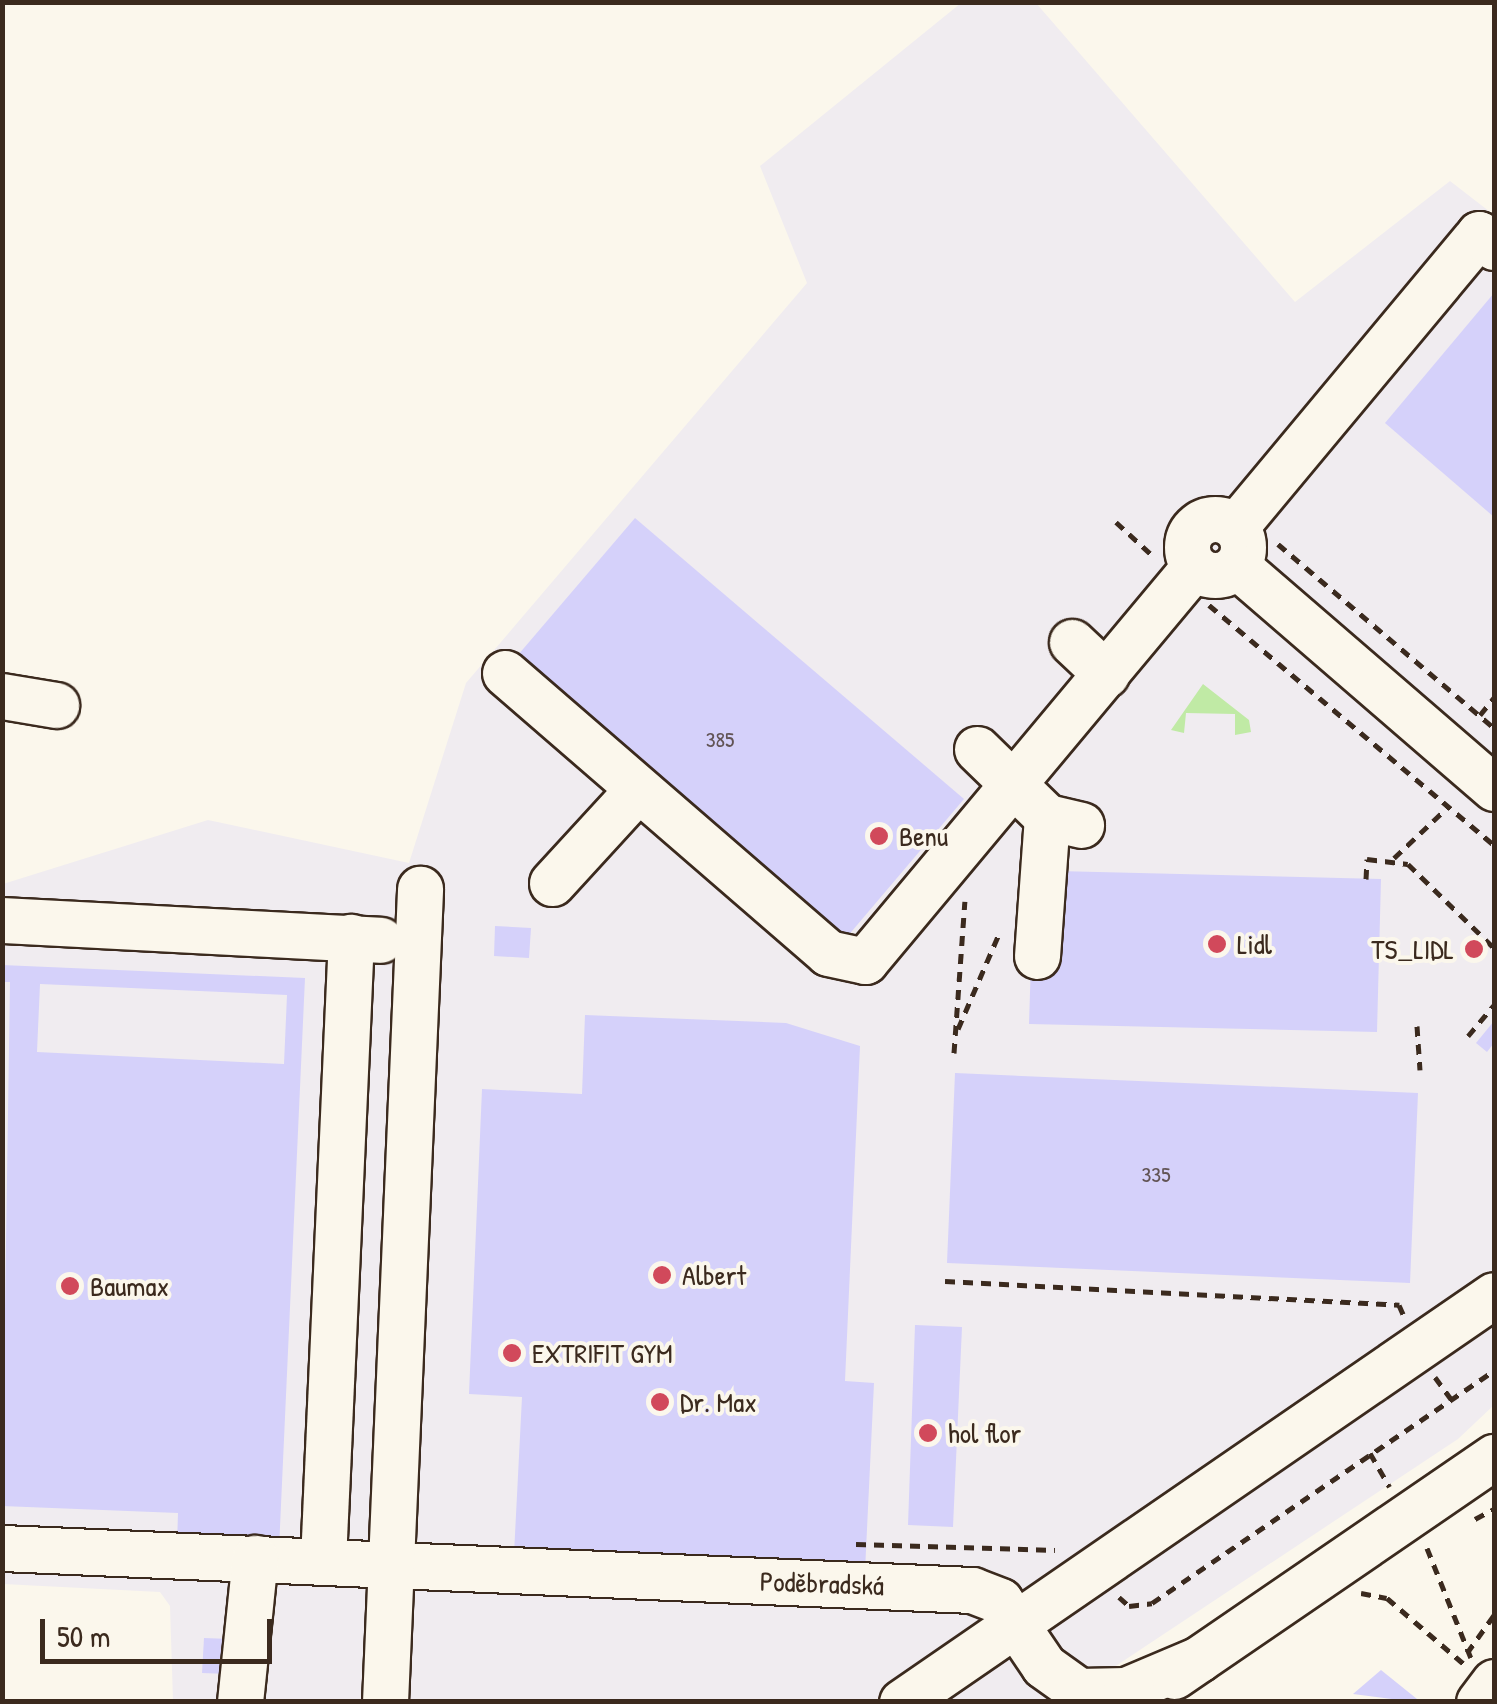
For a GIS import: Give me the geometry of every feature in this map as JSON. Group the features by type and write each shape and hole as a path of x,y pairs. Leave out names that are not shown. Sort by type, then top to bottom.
{"street":[{"path":"505,673 845,962 876,954 1013,781 1106,674 1209,565 1489,233"},
{"path":"1209,565 1494,788"},
{"path":"1072,642 1106,674"},
{"path":"2,696 56,705"},
{"path":"977,749 1064,821 1037,956"},
{"path":"552,883 638,788"},
{"path":"385,1702 420,889"},
{"path":"2,920 351,937 417,944"},
{"path":"323,1561 351,937"},
{"path":"902,1702 1494,1295"},
{"name":"Poděbradská","path":"1137,1702 1494,1457"},
{"name":"Poděbradská","path":"2,1548 972,1590 1000,1601 1054,1676 1092,1694 1200,1658"},
{"path":"240,1702 255,1558"}],"path":[{"path":"1278,544 1494,728"},
{"path":"1209,565 1190,616 1203,605 1220,610 1494,844"},
{"path":"1480,715 1494,698"},
{"path":"1392,860 1450,806"},
{"path":"954,1052 960,844"},
{"path":"1366,878 1367,859 1392,860 1422,874 1494,948"},
{"path":"957,1032 1007,915"},
{"path":"1468,1036 1494,1005"},
{"path":"1417,1026 1420,1070"},
{"path":"945,1281 1399,1305 1410,1333"},
{"path":"1370,1453 1408,1516 1482,1681"},
{"path":"1354,1596 1387,1598 1454,1661 1482,1681"},
{"path":"1482,1681 1494,1615"},
{"path":"1482,1681 1494,1636"}],"shaded area":[{"path":"961,3 1036,3 1295,302 1450,181 1494,215 1494,1405 1458,1439 1063,1701 173,1701 170,1606 160,1592 3,1584 3,884 208,820 409,863 466,683 807,283 760,166"}],"green space":[{"path":"1203,684 1249,720 1251,732 1235,735 1235,714 1186,713 1184,733 1171,730"}],"building":[{"path":"1494,293 1494,517 1385,423"},
{"path":"635,518 964,799 841,944 512,662"},
{"name":"Lidl","path":"1057,871 1381,879 1377,1032 1029,1024 1031,960"},
{"path":"495,926 531,928 529,958 494,956"},
{"name":"TS_LIDL","path":"1475,938 1484,946 1473,959 1463,952"},
{"path":"2,965 305,978 279,1549 177,1545 178,1513 2,1506 10,982 2,982","holes":["40,984 287,995 284,1064 37,1052"]},
{"name":"Albert","path":"585,1015 786,1023 860,1046 845,1381 874,1383 865,1571 514,1554 522,1397 469,1394 482,1089 582,1094"},
{"path":"1494,1021 1494,1043 1487,1052 1476,1043"},
{"path":"955,1073 1418,1093 1410,1283 947,1263"},
{"path":"915,1325 962,1327 953,1527 908,1525"},
{"path":"204,1638 230,1639 228,1674 202,1673"},
{"path":"1381,1670 1417,1699 1415,1702 1353,1694"}],"place":[{"name":"Benu","path":"879,836"},
{"name":"Lidl","path":"1217,944"},
{"name":"TS_LIDL","path":"1474,949"},
{"name":"Albert","path":"662,1275"},
{"name":"Baumax","path":"70,1286"},
{"name":"EXTRIFIT GYM","path":"512,1353"},
{"name":"Dr. Max","path":"660,1402"},
{"name":"hol flor","path":"928,1433"}]}
